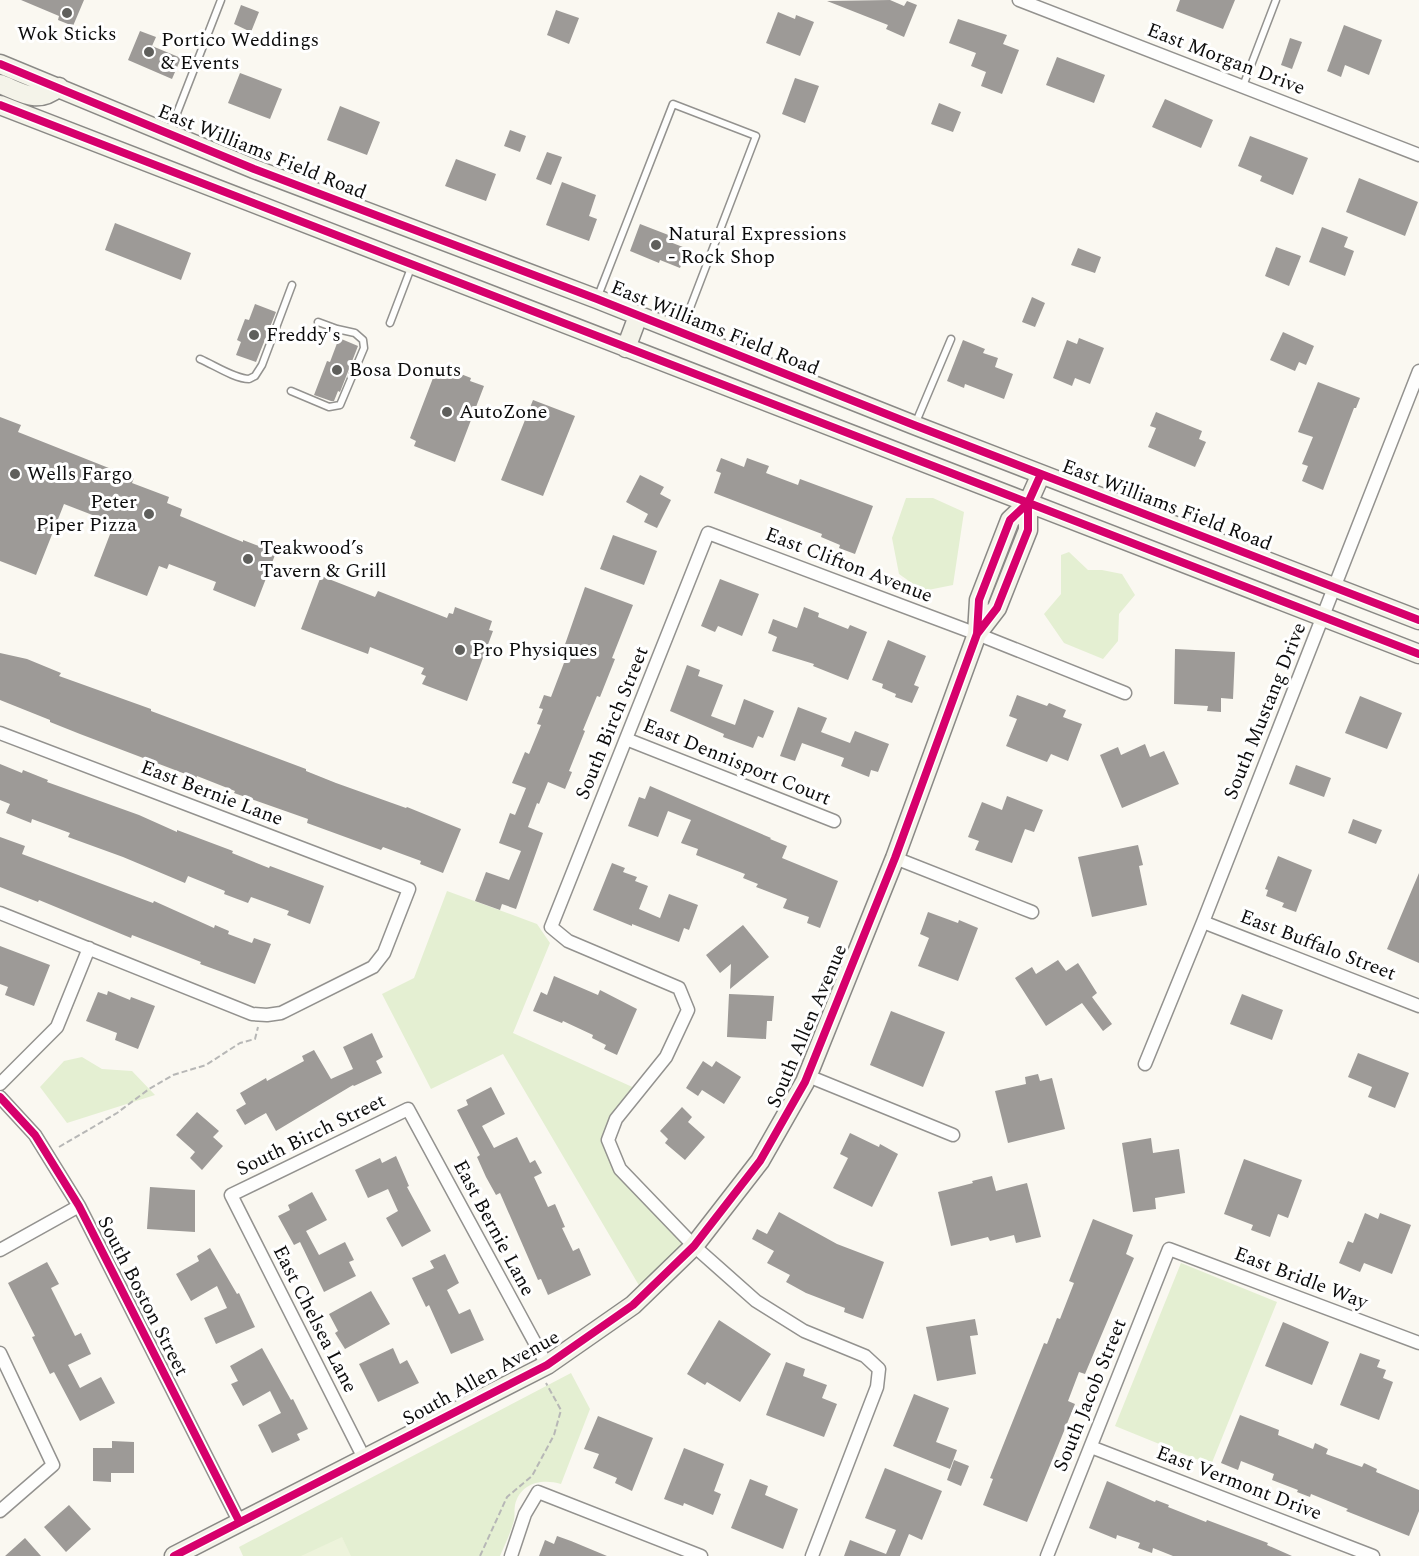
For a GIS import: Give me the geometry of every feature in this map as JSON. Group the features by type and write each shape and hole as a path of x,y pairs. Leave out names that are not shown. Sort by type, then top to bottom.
{"main road":[{"name":"East Williams Field Road","path":"0,64 254,169 597,299 914,425 1419,620"},
{"path":"0,84 32,96 42,97 59,87"},
{"path":"0,105 1419,654"},
{"path":"241,199 254,169"},
{"path":"626,348 638,316"},
{"name":"South Allen Avenue","path":"174,1556 543,1367 633,1305 694,1246 760,1161 808,1076 895,858 976,634 980,600 1010,520 1028,503 1041,474"}],"street":[{"name":"East Morgan Drive","path":"1019,0 1419,155"},
{"name":"South Mustang Drive","path":"1145,1064 1419,371"},
{"name":"East Clifton Avenue","path":"708,533 1125,693"},
{"name":"South Birch Street","path":"694,1246 620,1169 608,1140 616,1119 666,1057 688,1010 679,988 568,941 551,927 708,533"},
{"name":"East Bernie Lane","path":"0,733 409,889 384,952 373,967 281,1012 264,1015"},
{"name":"East Dennisport Court","path":"626,739 834,821"},
{"path":"895,858 1032,912"},
{"path":"0,913 252,1014 264,1015"},
{"name":"East Buffalo Street","path":"1203,922 1419,1005"},
{"path":"0,1084 57,1027 89,948"},
{"path":"808,1076 953,1135"},
{"name":"South Boston Street","path":"0,1097 34,1135 79,1206 239,1521"},
{"name":"South Birch Street","path":"231,1196 408,1109"},
{"name":"East Bernie Lane","path":"408,1109 543,1367"},
{"name":"East Chelsea Lane","path":"231,1196 365,1460"},
{"path":"0,1250 79,1206"},
{"path":"694,1246 756,1301 804,1331 865,1356 879,1369 877,1387 812,1556"},
{"name":"East Bridle Way","path":"1169,1249 1419,1343"},
{"name":"South Jacob Street","path":"1047,1556 1169,1249"},
{"path":"0,1353 53,1465 0,1511"},
{"name":"East Vermont Drive","path":"1091,1447 1373,1556"},
{"path":"511,1556 525,1514 537,1492 701,1556"}],"lane":[{"path":"169,134 221,0"},
{"path":"1243,87 1276,0"},
{"path":"597,299 673,104 756,136 680,333"},
{"path":"390,324 412,265"},
{"path":"200,359 235,377 249,379 255,376 262,365 292,285"},
{"path":"291,391 329,407 340,405 364,348 363,340 355,333 318,322"},
{"path":"914,425 951,339"}],"path":[{"path":"46,1154 117,1113 173,1075 206,1065 240,1043 255,1039 264,1015"},
{"path":"480,1556 507,1497 532,1476 560,1419 561,1410 543,1367"}],"green space":[{"path":"906,498 933,498 964,512 953,585 923,591 899,574 892,538"},
{"path":"1069,552 1088,570 1122,574 1135,595 1119,614 1118,641 1103,659 1064,643 1044,614 1061,594 1061,555"},
{"path":"447,891 537,924 550,943 513,1033 639,1090 608,1140 620,1169 694,1246 644,1294 503,1054 431,1089 382,994 414,978"},
{"path":"82,1057 102,1069 132,1071 155,1095 67,1123 40,1087 64,1061"},
{"path":"1181,1263 1277,1302 1211,1465 1115,1426"},
{"path":"571,1373 590,1409 561,1484 539,1482 522,1492 515,1505 514,1520 500,1556 243,1556 239,1547"},
{"path":"342,1537 351,1556 301,1556"}],"building":[{"name":"Wok Sticks","path":"21,0 84,0 73,26 58,20 59,16"},
{"path":"890,0 904,6 907,1 917,5 904,37 886,29 888,25 827,1"},
{"path":"1180,0 1235,0 1223,29 1176,11"},
{"path":"241,5 259,12 251,32 234,24"},
{"path":"556,10 579,18 569,44 547,35"},
{"path":"778,12 795,19 796,15 814,22 800,56 766,43"},
{"path":"958,19 1007,35 1003,44 1019,50 1002,94 981,86 986,72 971,66 976,53 949,43"},
{"path":"1344,25 1382,40 1369,75 1345,65 1341,77 1327,71"},
{"name":"Portico Weddings & Events","path":"140,31 156,37 152,46 181,58 172,79 128,60"},
{"path":"1290,38 1302,42 1292,69 1281,65"},
{"path":"1057,57 1105,75 1094,103 1046,85"},
{"path":"240,73 282,89 270,119 228,103"},
{"path":"795,78 819,86 805,123 782,114"},
{"path":"1165,99 1213,120 1201,148 1152,127"},
{"path":"939,103 961,112 953,132 931,124"},
{"path":"340,106 380,122 367,155 327,140"},
{"path":"510,130 526,136 520,152 504,146"},
{"path":"1250,136 1308,158 1293,195 1260,181 1262,176 1238,166"},
{"path":"547,152 562,157 551,185 536,179"},
{"path":"456,159 496,174 486,201 445,186"},
{"path":"1359,178 1418,202 1405,236 1346,212"},
{"path":"562,182 596,195 589,216 597,219 589,241 546,225"},
{"path":"115,223 191,253 181,280 105,250"},
{"name":"Natural Expressions - Rock Shop","path":"640,224 671,236 670,242 688,249 680,268 660,260 659,263 630,251"},
{"path":"1322,227 1348,237 1344,247 1354,251 1345,276 1309,262"},
{"path":"1276,247 1301,256 1289,286 1265,276"},
{"path":"1078,248 1101,257 1095,273 1071,265"},
{"path":"1032,297 1045,303 1035,327 1022,322"},
{"path":"255,304 276,312 256,362 236,355 241,342 237,340 245,319 249,320"},
{"path":"1283,332 1314,346 1306,365 1299,362 1295,371 1270,360"},
{"name":"Bosa Donuts","path":"339,338 358,346 340,392 338,391 334,401 331,401 314,395"},
{"path":"1079,338 1104,348 1090,384 1075,378 1072,386 1053,378 1067,340 1077,344"},
{"path":"963,340 985,349 983,353 998,358 995,367 1013,374 1004,399 965,384 964,388 947,381"},
{"name":"AutoZone","path":"438,365 471,378 470,381 484,386 455,462 414,446 416,441 410,438"},
{"path":"1318,382 1360,398 1354,408 1323,490 1302,481 1308,466 1302,464 1313,437 1298,432"},
{"path":"533,400 575,416 543,496 501,480"},
{"path":"1156,412 1202,431 1199,439 1206,442 1195,467 1148,447 1156,428 1150,426"},
{"path":"0,417 21,425 18,432 134,478 132,483 169,497 167,503 182,509 180,516 243,542 243,540 267,549 266,551 275,555 255,607 213,590 216,582 169,564 167,569 159,566 147,596 94,576 112,529 106,527 108,521 64,504 36,575 0,561"},
{"path":"721,458 744,467 747,458 769,466 766,473 798,485 800,479 873,506 855,554 839,548 840,545 821,537 822,534 714,493 721,473 716,471"},
{"path":"640,475 664,487 660,494 671,500 657,528 644,522 648,514 626,502"},
{"path":"613,535 657,551 644,585 600,569"},
{"path":"321,576 375,597 378,591 447,618 449,613 453,614 455,607 492,621 489,630 493,631 467,701 422,684 426,676 421,674 424,668 370,647 368,654 301,629"},
{"path":"720,579 759,594 742,636 718,626 715,632 701,626"},
{"path":"585,587 633,605 612,658 615,659 600,697 597,696 583,730 585,731 569,771 572,772 565,789 548,782 539,804 537,803 528,827 543,833 516,909 502,904 500,910 475,901 486,872 509,880 521,851 499,843 510,813 515,815 526,788 512,783 525,752 529,754 541,725 537,724 543,709 539,708 544,695 551,697 567,655 562,653"},
{"path":"804,607 819,613 818,617 848,629 850,625 867,632 848,680 813,666 814,664 772,651 777,637 768,633 773,619 797,628"},
{"path":"888,640 926,656 914,685 919,687 912,703 895,697 896,694 882,688 883,684 872,680"},
{"path":"1175,649 1235,652 1233,699 1221,698 1221,712 1207,711 1208,706 1174,704"},
{"path":"0,653 27,659 61,673 59,676 151,709 151,711 306,769 306,771 336,783 407,807 461,829 443,873 420,864 421,861 383,847 381,850 307,823 308,819 80,734 0,700"},
{"path":"687,665 700,670 698,676 723,685 711,716 735,725 744,699 774,711 763,738 758,736 753,748 723,737 724,734 670,711"},
{"path":"1017,695 1066,710 1063,717 1082,724 1068,761 1051,754 1047,762 1006,746 1017,719 1009,716"},
{"path":"1360,696 1402,713 1387,749 1345,733"},
{"path":"798,707 827,718 821,732 850,743 855,731 889,744 878,772 871,770 869,777 841,766 844,758 802,743 795,761 780,756"},
{"path":"1145,744 1150,757 1164,751 1179,784 1122,808 1100,755 1118,747 1121,755"},
{"path":"0,764 22,773 23,770 48,780 47,782 233,851 232,853 269,868 270,866 324,886 310,924 287,915 289,911 251,897 248,903 188,876 185,883 68,837 70,833 32,819 31,823 6,813 10,804 0,800"},
{"path":"1296,765 1331,778 1324,797 1289,784"},
{"path":"650,786 787,846 782,858 838,881 820,928 807,923 809,917 783,908 787,899 756,887 758,884 743,878 745,874 696,855 698,849 681,843 691,820 668,811 658,837 628,826 639,797 645,799"},
{"path":"1007,796 1043,810 1034,832 1025,829 1012,863 975,850 979,841 968,837 982,802 1002,810"},
{"path":"1353,819 1382,830 1376,844 1348,833"},
{"path":"0,837 25,846 22,854 153,903 154,901 214,928 215,925 229,931 228,934 252,943 254,938 271,944 255,984 132,935 131,938 39,900 38,902 0,887"},
{"path":"1138,845 1143,865 1139,866 1147,905 1092,917 1078,857"},
{"path":"1278,856 1312,870 1296,912 1282,907 1284,903 1266,896 1268,890 1265,889"},
{"path":"612,863 625,868 623,872 637,877 635,881 648,886 639,909 660,918 669,894 698,905 689,930 684,928 679,942 593,910"},
{"path":"1419,873 1419,963 1387,949"},
{"path":"928,912 958,923 959,920 978,928 958,981 918,966 929,938 920,934"},
{"path":"743,925 769,957 730,989 731,964 720,973 706,955"},
{"path":"0,946 50,965 34,1006 5,995 8,987 0,984"},
{"path":"1058,960 1066,971 1078,963 1097,993 1092,997 1112,1024 1103,1031 1082,1003 1046,1026 1015,978 1032,967 1036,974"},
{"path":"554,976 598,995 600,990 637,1009 617,1055 604,1049 606,1045 592,1038 593,1035 563,1021 562,1023 533,1011 541,992 547,995"},
{"path":"108,991 130,1000 131,997 155,1006 138,1049 115,1040 117,1033 86,1021 98,992 107,995"},
{"path":"729,994 774,996 772,1021 767,1021 766,1039 727,1037"},
{"path":"1242,994 1283,1010 1272,1040 1230,1024"},
{"path":"891,1011 945,1032 923,1087 870,1065"},
{"path":"372,1033 383,1057 376,1061 382,1073 353,1085 276,1131 266,1113 245,1125 236,1110 246,1104 240,1093 304,1061 302,1056 314,1050 331,1079 353,1069 343,1047"},
{"path":"1358,1053 1409,1073 1395,1108 1368,1097 1372,1087 1348,1077"},
{"path":"703,1061 712,1067 716,1061 741,1077 724,1104 702,1090 698,1096 686,1088"},
{"path":"1038,1074 1040,1081 1052,1078 1065,1129 1008,1143 995,1091 1026,1084 1025,1077"},
{"path":"491,1087 505,1114 482,1126 494,1148 517,1137 530,1163 535,1160 542,1173 534,1177 548,1207 555,1204 565,1227 562,1228 573,1251 579,1248 591,1275 548,1295 541,1279 538,1280 500,1193 496,1195 486,1177 477,1157 480,1155 457,1110 468,1105 466,1100"},
{"path":"682,1107 692,1117 688,1122 705,1137 685,1160 665,1143 668,1139 660,1131"},
{"path":"197,1112 219,1131 213,1137 223,1146 202,1170 190,1158 195,1152 176,1135"},
{"path":"850,1133 879,1147 880,1144 898,1154 872,1207 833,1188 848,1158 840,1154"},
{"path":"1151,1138 1153,1153 1179,1149 1185,1193 1155,1198 1156,1209 1133,1212 1122,1143"},
{"path":"396,1156 409,1186 407,1187 431,1231 402,1247 386,1218 398,1211 388,1189 368,1198 355,1170 380,1158 382,1163"},
{"path":"1244,1159 1302,1180 1288,1218 1278,1214 1270,1237 1251,1230 1253,1225 1224,1214"},
{"path":"992,1176 996,1191 1027,1183 1041,1237 1016,1243 1014,1235 990,1241 988,1237 951,1246 938,1192"},
{"path":"150,1187 195,1190 195,1232 147,1229"},
{"path":"312,1192 327,1220 306,1231 319,1255 345,1242 354,1260 349,1262 356,1276 324,1292 300,1242 294,1245 278,1216 290,1210 288,1205"},
{"path":"779,1212 837,1244 884,1262 863,1319 844,1312 845,1308 806,1293 786,1282 790,1275 767,1263 774,1251 752,1239 757,1229 767,1234"},
{"path":"1365,1213 1378,1219 1380,1213 1411,1225 1392,1274 1364,1263 1360,1272 1339,1263 1348,1241 1353,1243"},
{"path":"1093,1219 1133,1235 1126,1254 1134,1258 1085,1374 1079,1372 1068,1401 1075,1404 1027,1522 983,1505 993,1479 990,1478 1044,1343 1047,1344 1057,1318 1060,1319 1074,1283 1069,1281"},
{"path":"210,1248 237,1294 239,1293 255,1327 216,1344 204,1318 227,1308 217,1286 191,1301 176,1274 199,1261 197,1256"},
{"path":"445,1254 459,1283 447,1290 459,1314 470,1309 484,1340 451,1354 429,1305 426,1307 412,1278 434,1268 430,1261"},
{"path":"47,1262 59,1284 51,1288 75,1336 81,1333 91,1354 68,1365 80,1388 101,1377 115,1403 80,1421 54,1372 50,1374 32,1337 35,1336 8,1283"},
{"path":"371,1291 390,1324 345,1349 335,1333 338,1331 329,1314"},
{"path":"975,1319 978,1335 970,1336 976,1374 937,1381 926,1327"},
{"path":"719,1320 771,1354 740,1402 707,1382 705,1385 687,1374"},
{"path":"1283,1322 1329,1342 1312,1385 1265,1366"},
{"path":"262,1348 308,1429 297,1434 300,1440 272,1453 258,1425 281,1413 270,1391 243,1406 231,1384 238,1381 230,1366"},
{"path":"393,1348 400,1364 407,1360 419,1383 378,1402 359,1364"},
{"path":"1360,1353 1380,1360 1377,1367 1386,1370 1383,1378 1393,1382 1379,1420 1340,1405"},
{"path":"786,1362 805,1369 803,1376 827,1385 822,1398 837,1404 824,1437 766,1415"},
{"path":"914,1394 949,1408 936,1442 957,1450 950,1469 893,1446"},
{"path":"1240,1415 1279,1430 1278,1435 1313,1449 1315,1443 1328,1449 1326,1454 1362,1467 1364,1463 1377,1469 1376,1472 1419,1490 1419,1511 1409,1536 1346,1511 1348,1509 1311,1494 1310,1497 1297,1492 1298,1490 1272,1480 1274,1474 1241,1461 1238,1470 1221,1463"},
{"path":"598,1416 653,1438 632,1491 615,1483 617,1478 593,1468 599,1454 584,1449"},
{"path":"112,1441 134,1442 134,1473 111,1473 111,1482 93,1481 93,1448 112,1448"},
{"path":"684,1448 724,1464 714,1491 721,1494 713,1515 684,1503 683,1506 664,1499"},
{"path":"954,1460 969,1466 961,1486 947,1480"},
{"path":"885,1468 942,1491 922,1540 909,1534 900,1556 844,1556 850,1540 886,1554 896,1530 865,1518"},
{"path":"750,1479 768,1486 765,1495 798,1509 783,1549 731,1528"},
{"path":"1107,1481 1206,1522 1207,1520 1268,1543 1267,1545 1292,1556 1173,1556 1153,1548 1152,1553 1138,1548 1140,1543 1117,1535 1116,1539 1089,1528"},
{"path":"69,1505 91,1529 66,1552 44,1527"},
{"path":"557,1536 607,1556 539,1556 545,1540 554,1544"},
{"path":"25,1538 41,1556 5,1556"}],"cycle path":[{"path":"0,64 254,169 597,299 914,425 1419,620"},
{"path":"0,105 1419,654"},
{"path":"977,634 997,608 1028,530 1028,503 1041,474"},
{"path":"174,1556 547,1365 633,1305 694,1246 760,1161 805,1082 895,858 977,634 979,600 1010,520 1028,503"},
{"path":"0,1097 35,1135 79,1206 239,1521"}],"place":[{"name":"Wok Sticks","path":"67,13"},
{"name":"Portico Weddings & Events","path":"149,52"},
{"name":"Natural Expressions - Rock Shop","path":"656,245"},
{"name":"Freddy's","path":"254,335"},
{"name":"Bosa Donuts","path":"337,370"},
{"name":"AutoZone","path":"447,412"},
{"name":"Wells Fargo","path":"15,474"},
{"name":"Peter Piper Pizza","path":"149,514"},
{"name":"Teakwood’s Tavern & Grill","path":"248,559"},
{"name":"Pro Physiques","path":"460,650"}]}
